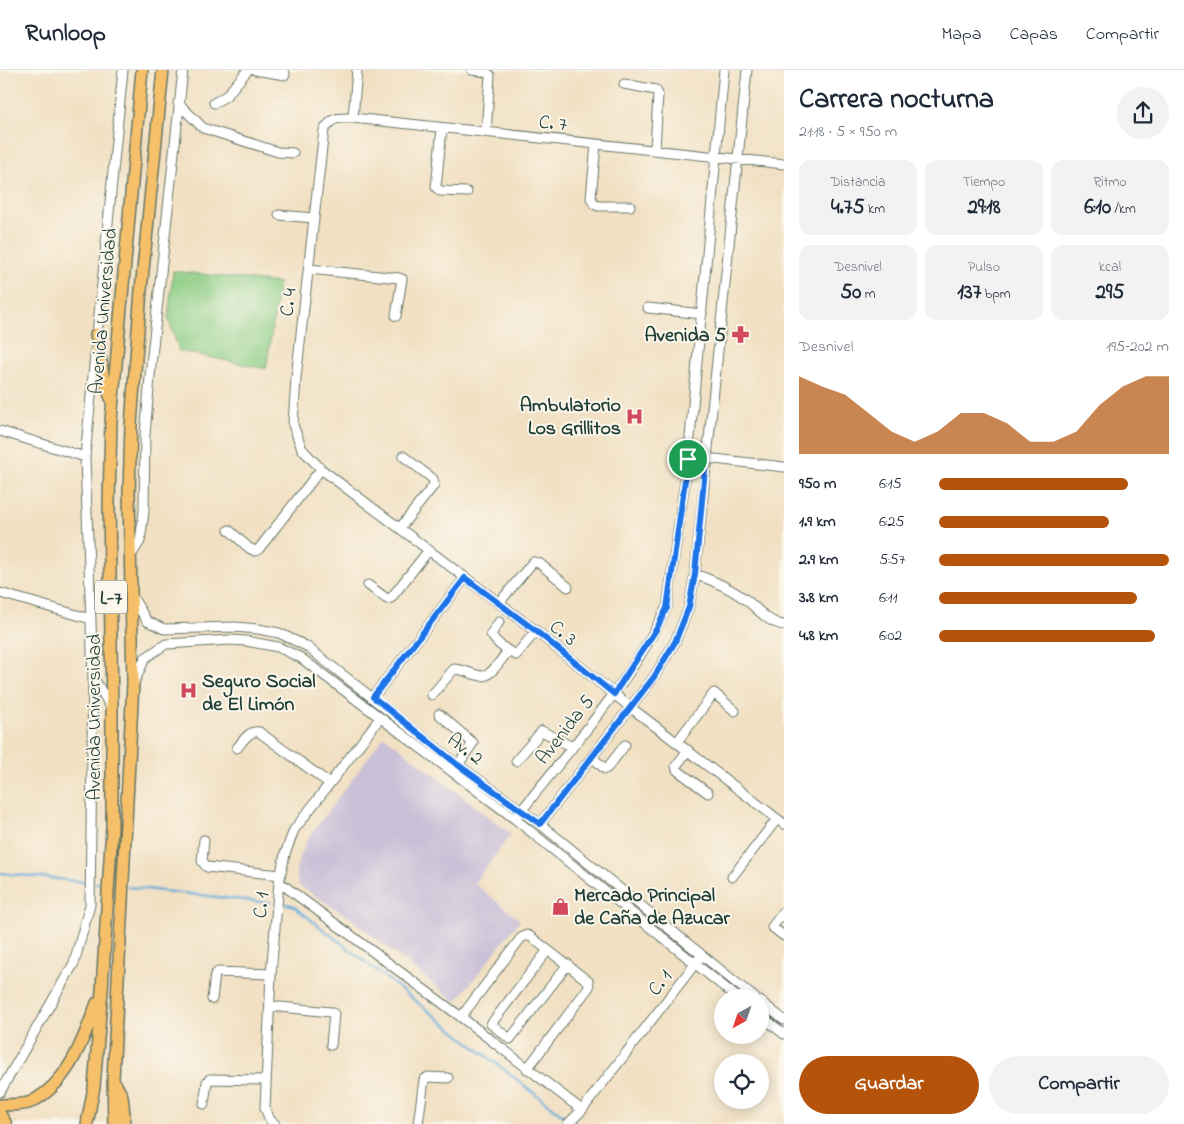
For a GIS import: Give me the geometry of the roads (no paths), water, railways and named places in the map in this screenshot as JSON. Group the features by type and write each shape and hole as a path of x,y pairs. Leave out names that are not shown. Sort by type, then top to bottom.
{"main road":[{"name":"Avenida Universidad","path":"87,1124 94,1087 112,827 109,503 112,403 142,70"},
{"name":"Avenida Universidad","path":"114,1124 114,1079 134,683 129,493 131,425 141,290 162,70"},
{"path":"96,334 104,379 112,403"},
{"path":"0,1105 30,1102 56,1084 78,1051 102,990"},
{"path":"114,1079 122,1096 125,1124"},
{"path":"0,1114 6,1124"}],"street":[{"name":"Avenida Universidad","path":"0,1092 74,963 90,905 93,677 85,457 123,70"},
{"name":"L-7","path":"130,558 140,541 144,512 145,435 178,103 183,70"},
{"path":"214,103 226,96 248,70"},
{"path":"254,70 285,75 284,70"},
{"path":"353,118 357,70"},
{"path":"472,70 486,72 490,75 486,132"},
{"name":"Avenida 5","path":"515,819 614,694 657,628 667,608 688,459 724,70"},
{"path":"540,824 654,677 675,642 689,607 695,574 747,70"},
{"path":"624,84 656,90 658,94 655,150"},
{"path":"178,103 203,128 278,152 294,153"},
{"name":"C. 7","path":"324,130 331,120 336,118 353,118 784,164"},
{"path":"442,128 436,187 440,191 467,192"},
{"name":"C. 4","path":"321,469 302,448 292,425 324,130"},
{"path":"596,144 591,198 594,204 598,206 630,206"},
{"path":"279,215 314,218"},
{"path":"309,268 402,279 396,316"},
{"path":"648,308 702,314"},
{"path":"0,431 85,457"},
{"path":"400,528 434,485 433,479 403,456"},
{"path":"688,459 706,458 784,467"},
{"path":"229,530 249,548 258,550 321,469"},
{"name":"C. 3","path":"321,469 536,631 630,707 781,821"},
{"path":"368,585 387,599 390,598 429,550"},
{"path":"499,603 533,562 539,563 568,587"},
{"path":"695,574 744,598 775,624 784,625"},
{"path":"373,697 465,578"},
{"path":"0,593 92,619"},
{"name":"Av. 2","path":"133,598 147,621 164,629 235,627 258,629 279,633 306,646 458,765 540,824 744,989"},
{"path":"499,622 490,634 516,656 536,631"},
{"name":"Av. 2","path":"134,683 145,658 166,644 246,641 278,647 301,658 515,819 727,989"},
{"path":"432,695 454,669 462,669 483,676 488,674 508,651"},
{"path":"93,677 112,711"},
{"path":"677,742 714,693 736,711"},
{"path":"439,714 473,743 458,765"},
{"name":"C. 1","path":"275,1124 270,1120 265,1108 266,1080 271,974 280,878 285,854 294,830 380,718"},
{"path":"237,748 250,733 254,731 259,732 329,783"},
{"path":"516,761 542,731 572,747"},
{"path":"592,757 605,769 626,745"},
{"path":"688,750 676,766 677,770 708,793"},
{"path":"732,877 781,821"},
{"path":"204,840 202,861 207,867 280,878 582,1110"},
{"path":"784,911 772,927 784,936"},
{"path":"461,1017 521,938 527,935 568,964 588,981 589,987 527,1068"},
{"path":"548,950 491,1024 510,1039 568,964"},
{"name":"C. 1","path":"568,1124 582,1110 702,956"},
{"path":"212,999 215,975 218,972 271,974"},
{"path":"270,1006 334,1014 330,1044"},
{"path":"769,1008 784,1020"},
{"path":"769,1022 784,1034"},
{"path":"418,1124 424,1080 428,1077 448,1078"},
{"path":"204,1104 207,1082 210,1079 266,1080"}],"waterway":[{"path":"0,873 85,882"},
{"path":"95,883 103,884"},
{"path":"128,887 270,903"},
{"path":"285,904 292,905 565,1117"}],"place":[{"name":"Avenida 5","path":"740,334"},
{"name":"Ambulatorio Los Grillitos","path":"635,416"},
{"name":"Seguro Social de El Limón","path":"188,691"},
{"name":"Mercado Principal de Caña de Azucar","path":"560,906"}]}
